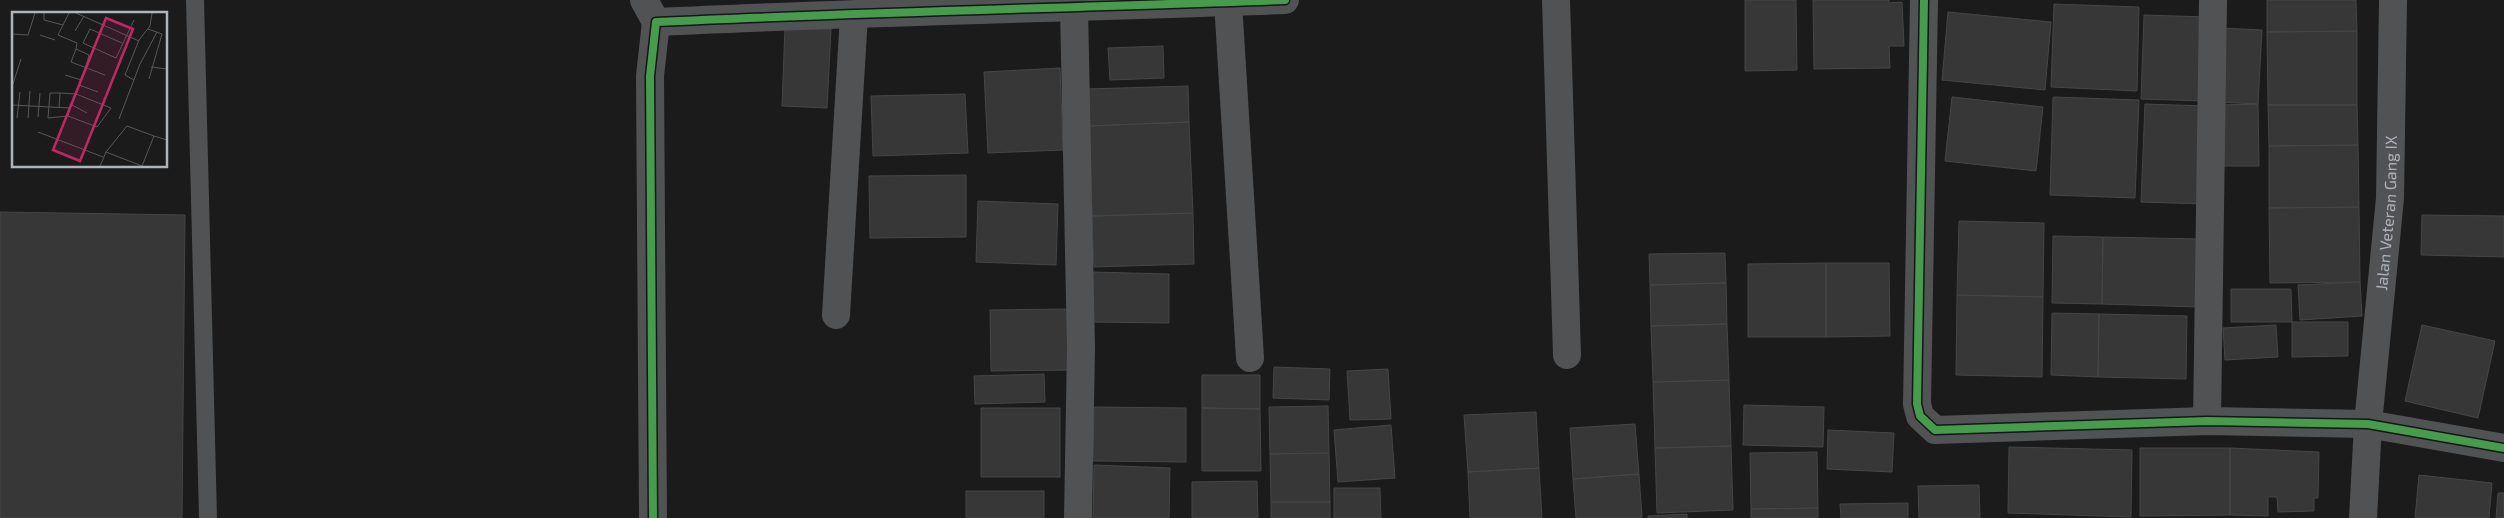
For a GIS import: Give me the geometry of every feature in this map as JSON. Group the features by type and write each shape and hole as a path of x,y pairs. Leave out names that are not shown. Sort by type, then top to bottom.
{"street":[{"path":"653,518 650,11 797,7 854,15 1073,4 1285,0"},
{"path":"1556,0 1567,355"},
{"path":"1924,0 1917,404 1920,416 1935,430 2206,421 2368,424 2504,448"},
{"path":"2206,421 2213,0"},
{"name":"Jalan Veteran Gang IX","path":"2363,518 2368,424 2390,198 2393,0"},
{"path":"1228,2 1250,358"},
{"path":"1073,4 1081,348 1078,518"},
{"path":"836,315 854,15"}],"lane":[{"path":"195,0 208,518"}],"building":[{"path":"1745,0 1796,0 1797,70 1745,71"},
{"path":"1813,0 1889,0 1889,3 1902,2 1904,46 1889,46 1890,68 1814,69"},
{"path":"2267,0 2356,0 2357,31 2267,32"},
{"path":"2054,4 2139,7 2137,91 2051,87"},
{"path":"1948,12 2051,22 2045,90 1942,80"},
{"path":"2144,15 2207,17 2204,101 2141,99"},
{"path":"785,27 831,29 827,108 782,106"},
{"path":"2220,28 2262,30 2258,104 2216,102"},
{"path":"2357,31 2357,105 2268,105 2267,32"},
{"path":"1163,46 1164,78 1110,80 1108,48"},
{"path":"1060,68 1063,150 988,153 984,72"},
{"path":"1188,86 1189,122 1089,126 1087,89"},
{"path":"965,94 968,153 873,156 871,96"},
{"path":"1952,97 2043,107 2036,171 1945,161"},
{"path":"2053,97 2139,100 2135,198 2050,195"},
{"path":"2145,104 2207,106 2204,204 2141,202"},
{"path":"2258,104 2259,166 2221,166 2220,105"},
{"path":"2268,105 2357,105 2358,145 2269,146"},
{"path":"1189,122 1193,213 1092,216 1089,126"},
{"path":"2358,145 2359,207 2269,208 2269,146"},
{"path":"966,175 966,237 870,238 869,176"},
{"path":"978,201 1058,204 1056,265 976,262"},
{"path":"2359,207 2360,282 2270,283 2269,208"},
{"path":"0,212 185,215 182,518 0,518"},
{"path":"1193,213 1194,264 1094,267 1092,216"},
{"path":"2422,215 2504,216 2504,257 2421,255"},
{"path":"1959,221 2044,223 2043,297 1957,295"},
{"path":"2053,236 2103,237 2102,304 2052,303"},
{"path":"2103,237 2199,239 2198,307 2102,304"},
{"path":"1725,253 1726,283 1650,285 1649,254"},
{"path":"1826,263 1826,337 1748,337 1748,264"},
{"path":"1826,263 1889,263 1890,336 1826,337"},
{"path":"1092,272 1169,274 1169,323 1091,322"},
{"path":"2360,282 2362,316 2300,320 2298,285"},
{"path":"1726,283 1727,324 1651,326 1650,285"},
{"path":"2231,289 2291,289 2292,322 2231,322"},
{"path":"1957,295 2043,297 2042,377 1956,375"},
{"path":"1068,309 1069,370 991,371 990,310"},
{"path":"2052,313 2099,314 2098,377 2051,375"},
{"path":"2099,314 2187,316 2186,379 2098,377"},
{"path":"2292,322 2348,322 2348,356 2292,357"},
{"path":"1727,324 1729,380 1653,382 1651,326"},
{"path":"2276,325 2278,357 2225,360 2223,328"},
{"path":"2422,325 2495,341 2478,418 2405,401"},
{"path":"1274,367 1330,369 1329,400 1273,398"},
{"path":"1388,369 1391,419 1350,420 1347,371"},
{"path":"1044,374 1045,402 975,404 974,376"},
{"path":"1202,375 1260,375 1260,409 1202,408"},
{"path":"1729,380 1731,446 1655,448 1653,382"},
{"path":"1744,405 1824,407 1823,447 1743,445"},
{"path":"1328,406 1329,453 1270,454 1269,407"},
{"path":"1094,407 1186,408 1186,462 1093,461"},
{"path":"981,408 1060,408 1060,477 981,477"},
{"path":"1202,408 1260,409 1261,471 1202,471"},
{"path":"1536,412 1539,468 1468,472 1464,415"},
{"path":"1635,424 1639,474 1573,479 1570,428"},
{"path":"1391,425 1395,478 1338,482 1334,430"},
{"path":"1828,430 1894,433 1892,472 1827,469"},
{"path":"1731,446 1733,510 1657,513 1655,448"},
{"path":"2009,447 2132,450 2131,517 2008,513"},
{"path":"2140,448 2230,448 2230,515 2140,516"},
{"path":"2230,448 2319,452 2318,498 2314,498 2314,511 2278,512 2277,497 2268,497 2268,516 2230,515"},
{"path":"1817,452 1818,508 1751,509 1750,453"},
{"path":"1329,453 1330,502 1271,502 1270,454"},
{"path":"1094,465 1170,468 1169,518 1093,518"},
{"path":"1539,468 1542,518 1470,518 1468,472"},
{"path":"1639,474 1642,518 1576,518 1573,479"},
{"path":"2419,475 2492,483 2489,518 2415,518"},
{"path":"1257,481 1258,518 1192,518 1192,482"},
{"path":"1979,485 1980,518 1919,518 1918,486"},
{"path":"1334,488 1380,488 1381,518 1334,518"},
{"path":"966,491 1044,491 1044,518 966,518"},
{"path":"2498,493 2504,493 2504,518 2496,518"},
{"path":"1271,502 1330,502 1330,518 1271,518"},
{"path":"1908,503 1908,518 1841,518 1840,504"},
{"path":"1818,508 1818,518 1751,518 1751,509"},
{"path":"1687,514 1687,518 1648,518 1648,516"}],"cycle path":[{"path":"653,518 650,76 656,22 813,15 1285,0"},
{"path":"1924,0 1917,404 1920,416 1935,430 2207,421 2368,424 2504,448"}]}
